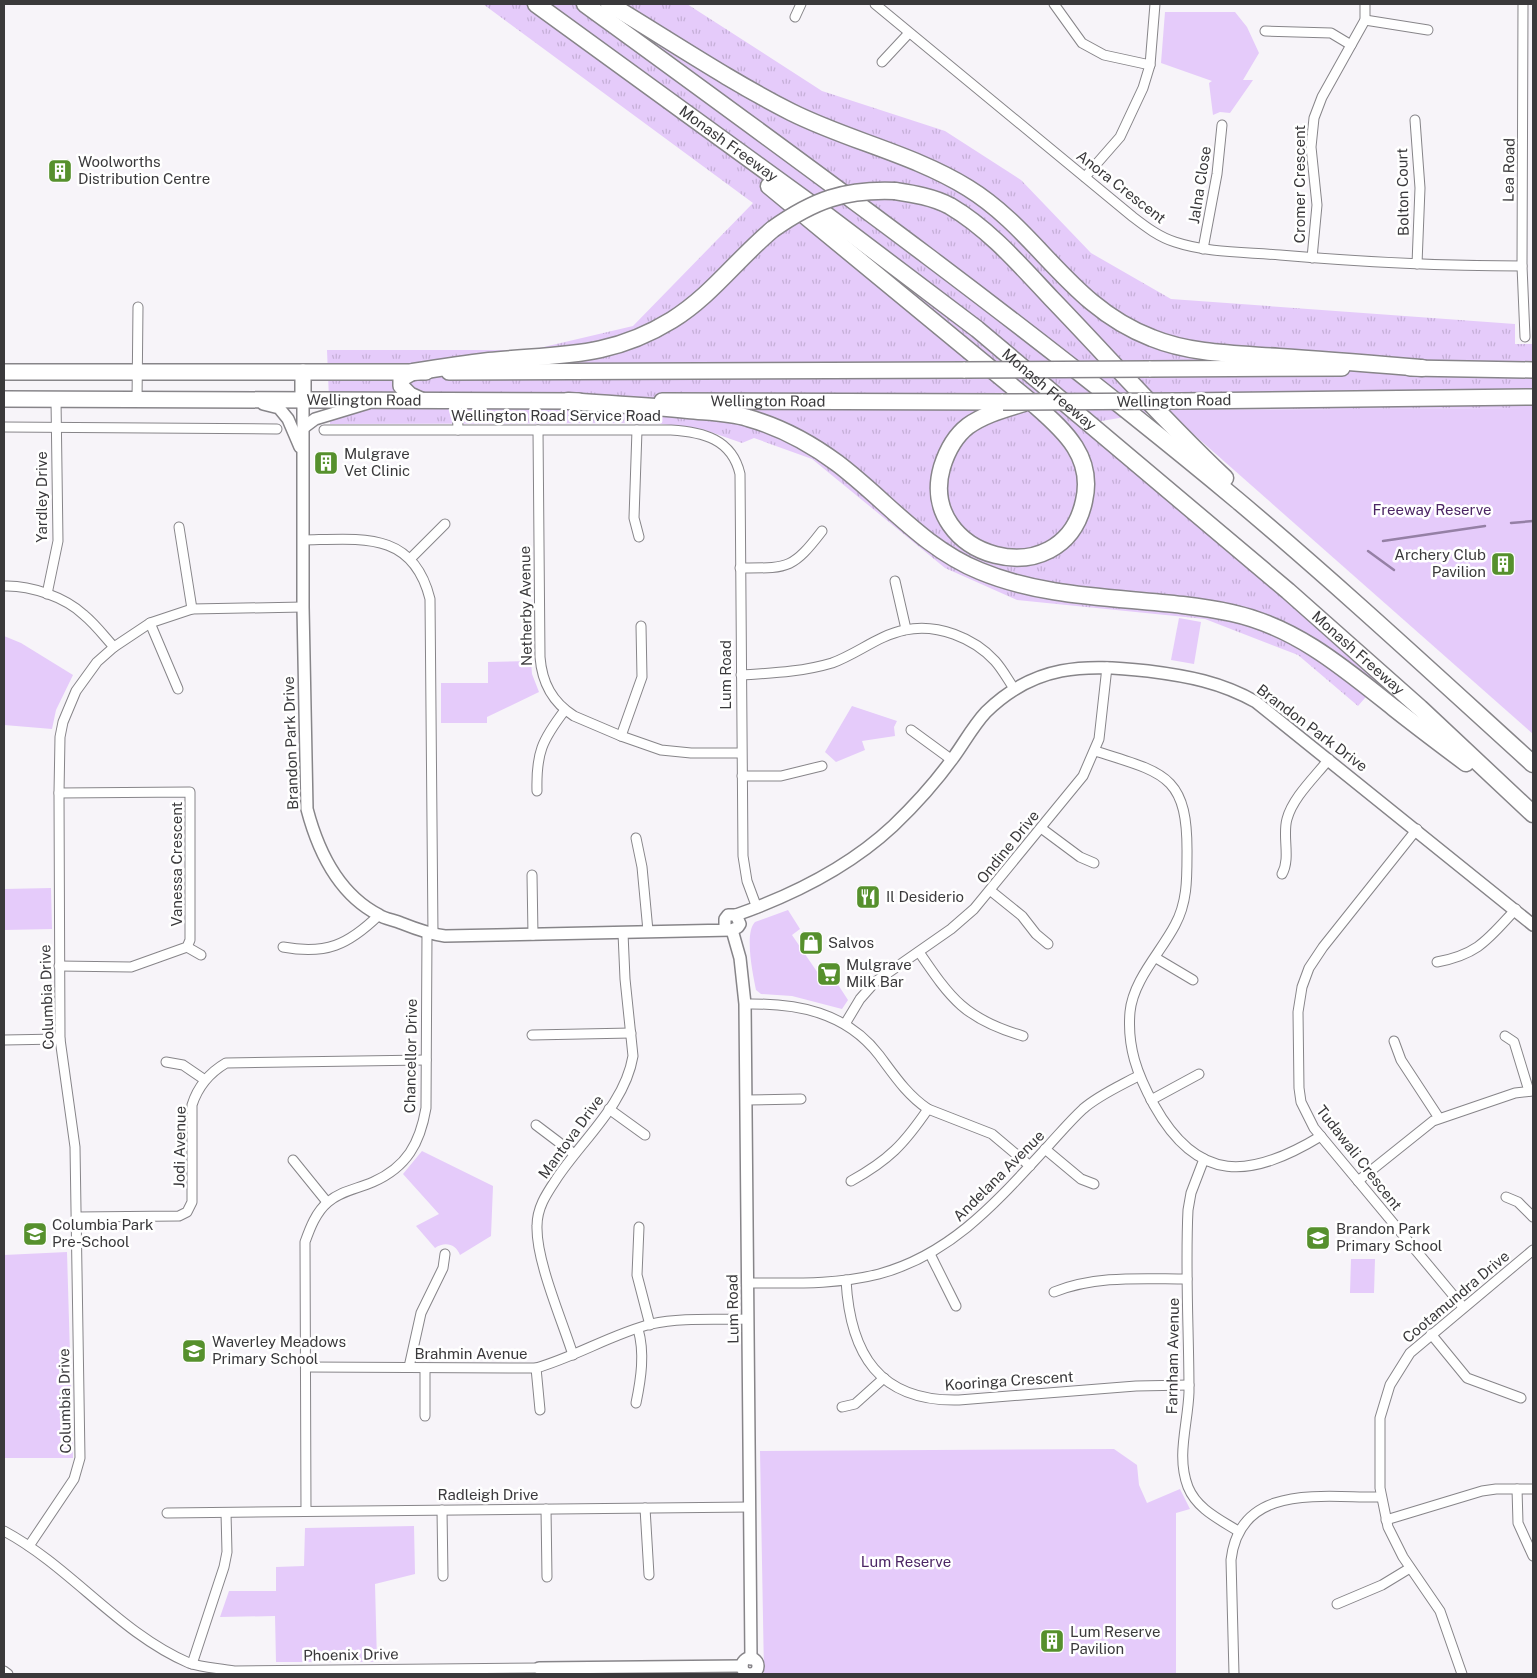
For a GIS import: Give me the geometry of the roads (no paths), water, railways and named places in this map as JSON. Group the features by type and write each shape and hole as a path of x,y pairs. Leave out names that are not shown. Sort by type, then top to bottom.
{"highway":[{"name":"Monash Freeway","path":"536,4 825,214 977,329 1288,591 1420,708 1533,814"},
{"name":"Monash Freeway","path":"585,4 940,264 1227,492 1350,597 1533,764"},
{"path":"609,4 791,112 838,133 936,169 971,189 1004,216 1076,290 1112,318 1154,339 1224,352 1422,368"},
{"path":"670,102 1007,381 1070,437 1080,454 1085,470 1087,489 1080,515 1068,534 1054,547 1033,556 1013,558 984,553 968,542 949,518 940,492 941,472 946,455 959,435 968,426 1007,405 1027,402"},
{"path":"425,401 410,395 401,386 401,379 413,372 488,361 599,352 626,343 672,320 697,303 754,245 773,229 803,209 829,198 870,190 915,194 948,205 981,227 1061,308 1186,442 1350,597"},
{"name":"Wellington Road","path":"4,372 1422,368 1533,370"},
{"path":"303,372 303,402"},
{"name":"Wellington Road","path":"1027,402 1533,397"},
{"name":"Wellington Road","path":"4,399 1007,405"},
{"path":"568,401 680,409 746,417 779,429 818,450 838,464 922,535 952,557 981,572 1044,589 1193,606 1234,613 1271,624 1318,650 1533,814"}],"street":[{"path":"795,17 801,4"},
{"name":"Anora Crescent","path":"875,4 1152,231 1174,242 1203,249 1312,258 1447,266 1522,266"},
{"path":"1054,4 1082,43 1104,55 1150,65"},
{"path":"1086,178 1120,137 1143,88 1150,65 1155,4"},
{"name":"Cromer Crescent","path":"1312,258 1316,205 1311,147 1314,118 1322,97 1365,20 1365,4"},
{"name":"Lea Road","path":"1523,4 1529,81 1522,266 1525,337"},
{"path":"1365,20 1428,30"},
{"path":"1265,31 1331,33 1351,45"},
{"path":"882,62 909,33"},
{"name":"Bolton Court","path":"1415,120 1420,188 1417,264"},
{"name":"Jalna Close","path":"1203,249 1217,174 1222,125"},
{"path":"137,401 138,307"},
{"name":"Yardley Drive","path":"46,594 58,541 56,400"},
{"path":"254,401 279,408 288,419 302,451"},
{"path":"302,428 315,420 374,401"},
{"path":"458,401 458,430"},
{"name":"Brandon Park Drive","path":"303,402 303,607 307,809 315,839 324,858 348,892 379,915 430,934 460,937 623,933 734,923 757,908 802,888 862,852 912,807 952,760 986,712 1015,690 1055,672 1081,667 1107,667 1193,677 1226,687 1264,707 1516,909 1533,925"},
{"path":"4,427 276,429"},
{"name":"Wellington Road Service Road","path":"324,430 637,430 696,432 712,437 724,444"},
{"name":"Netherby Avenue","path":"538,430 540,668 550,694 565,710 651,748 676,752 741,753"},
{"path":"637,430 638,460 634,513 639,537"},
{"name":"Lum Road","path":"724,444 734,458 740,474 743,864 757,908"},
{"path":"303,540 364,539 392,547 411,558 445,524"},
{"path":"179,527 192,609"},
{"path":"740,568 776,568 790,565 805,553 822,531"},
{"name":"Chancellor Drive","path":"306,1511 306,1242 312,1224 327,1202 350,1189 372,1182 391,1172 407,1158 422,1133 426,1108 430,934 430,599 427,585 411,558"},
{"path":"895,581 906,629"},
{"path":"4,586 46,594 70,604 84,614 114,647"},
{"name":"Columbia Drive","path":"29,1546 74,1479 80,1458 74,1133 60,1039 59,793 60,738 63,722 76,692 97,662 114,647 150,622 192,609 303,607"},
{"path":"150,622 178,689"},
{"path":"621,736 642,677 641,626"},
{"path":"741,675 790,672 823,665 855,654 880,639 906,629 943,631 970,642 996,663 1015,690"},
{"name":"Ondine Drive","path":"845,1024 870,986 958,924 990,891 1083,776 1095,751 1100,731 1107,667"},
{"path":"537,791 539,752 546,735 565,710"},
{"path":"911,730 952,760"},
{"path":"1095,751 1148,768 1172,785 1183,803 1187,831 1186,894 1179,919 1134,994 1130,1012 1131,1050 1138,1076 1152,1100 1176,1138 1204,1159 1234,1166 1255,1166 1281,1158 1321,1136"},
{"path":"1282,874 1285,866 1285,830 1289,813 1329,758"},
{"path":"742,776 781,776 822,766"},
{"name":"Vanessa Crescent","path":"59,793 190,792 190,940 187,947 131,967 59,966"},
{"path":"1041,828 1080,857 1094,863"},
{"name":"Tudawali Crescent","path":"1417,829 1323,947 1309,968 1302,987 1298,1012 1300,1094 1307,1116 1321,1136 1464,1307"},
{"path":"636,838 642,867 648,931"},
{"path":"532,875 533,935"},
{"path":"990,891 1022,916 1039,938 1048,944"},
{"path":"1437,962 1456,958 1474,951 1516,909"},
{"path":"283,947 306,951 334,947 354,937 379,915"},
{"name":"Lum Road","path":"734,923 745,1004 750,1507 746,1663 757,1666 752,1674"},
{"name":"Mantova Drive","path":"573,1355 540,1250 536,1225 538,1210 545,1195 573,1153 609,1109 623,1088 631,1067 633,1056 625,979 623,933"},
{"name":"Vanessa Crescent","path":"187,947 201,955"},
{"path":"918,952 946,992 964,1009 988,1024 1023,1036"},
{"path":"1156,958 1193,980"},
{"path":"745,1004 794,1005 821,1012 845,1024 862,1036 901,1085 928,1109 992,1134 1030,1166"},
{"path":"532,1035 631,1033"},
{"path":"1358,1181 1439,1118 1531,1091 1514,1042 1505,1036"},
{"path":"4,1040 60,1039"},
{"path":"1394,1041 1401,1060 1439,1118"},
{"name":"Jodi Avenue","path":"76,1217 179,1216 188,1212 192,1202 192,1106 196,1094 205,1080 215,1069 226,1063 426,1060"},
{"path":"166,1062 183,1065 205,1080"},
{"path":"1152,1100 1199,1074"},
{"name":"Andelana Avenue","path":"747,1283 846,1280 890,1270 930,1254 972,1225 1085,1108 1138,1076"},
{"path":"746,1100 801,1099"},
{"path":"609,1109 645,1135"},
{"path":"851,1181 892,1154 907,1140 928,1109"},
{"path":"536,1125 573,1153"},
{"path":"1046,1149 1081,1180 1094,1184"},
{"name":"Farnham Avenue","path":"1204,1159 1188,1204 1189,1385 1183,1442 1184,1472 1188,1486 1205,1510 1238,1531"},
{"path":"293,1160 327,1202"},
{"path":"1506,1197 1518,1202 1533,1216"},
{"path":"639,1227 637,1275 650,1325"},
{"path":"409,1368 420,1313 443,1268 445,1254"},
{"path":"930,1254 956,1306"},
{"name":"Cootamundra Drive","path":"1462,1674 1440,1611 1397,1548 1386,1520 1380,1497 1379,1422 1386,1394 1404,1360 1431,1334 1532,1254"},
{"path":"1054,1292 1080,1282 1098,1280 1187,1279"},
{"name":"Kooringa Crescent","path":"846,1280 853,1333 865,1356 884,1378 907,1392 942,1400 1154,1385 1189,1385"},
{"name":"Brahmin Avenue","path":"306,1367 536,1368 650,1325 676,1320 748,1319"},
{"path":"636,1403 640,1383 642,1350 638,1329"},
{"path":"1431,1334 1467,1378 1521,1398"},
{"path":"425,1368 425,1416"},
{"path":"536,1368 540,1410"},
{"path":"842,1407 855,1404 884,1378"},
{"path":"1517,1489 1518,1523 1533,1556"},
{"path":"1386,1520 1482,1491 1533,1489"},
{"path":"1234,1674 1231,1560 1238,1531 1254,1513 1281,1500 1380,1497"},
{"name":"Radleigh Drive","path":"168,1513 750,1507"},
{"path":"645,1508 648,1575"},
{"path":"546,1509 547,1578"},
{"path":"442,1510 444,1576"},
{"path":"192,1664 224,1567 227,1552 226,1513"},
{"name":"Phoenix Drive","path":"4,1532 29,1546 154,1645 192,1664 234,1671 321,1672 746,1663"},
{"path":"1337,1604 1382,1585 1410,1568"},
{"path":"4,1670 8,1674"}],"waterway":[{"path":"1511,523 1533,521"},
{"path":"1383,541 1485,526"},
{"path":"1368,551 1394,570"}],"place":[{"name":"Woolworths Distribution Centre","path":"60,171"},
{"name":"Mulgrave Vet Clinic","path":"326,463"},
{"name":"Archery Club Pavilion","path":"1503,564"},
{"name":"Il Desiderio","path":"868,897"},
{"name":"Salvos","path":"811,943"},
{"name":"Mulgrave Milk Bar","path":"829,974"},
{"name":"Columbia Park Pre-School","path":"35,1234"},
{"name":"Brandon Park Primary School","path":"1318,1238"},
{"name":"Waverley Meadows Primary School","path":"194,1351"},
{"name":"Lum Reserve Pavilion","path":"1052,1641"}],"park label":[{"name":"Freeway Reserve","path":"1432,510"},
{"name":"Lum Reserve","path":"906,1562"}]}
